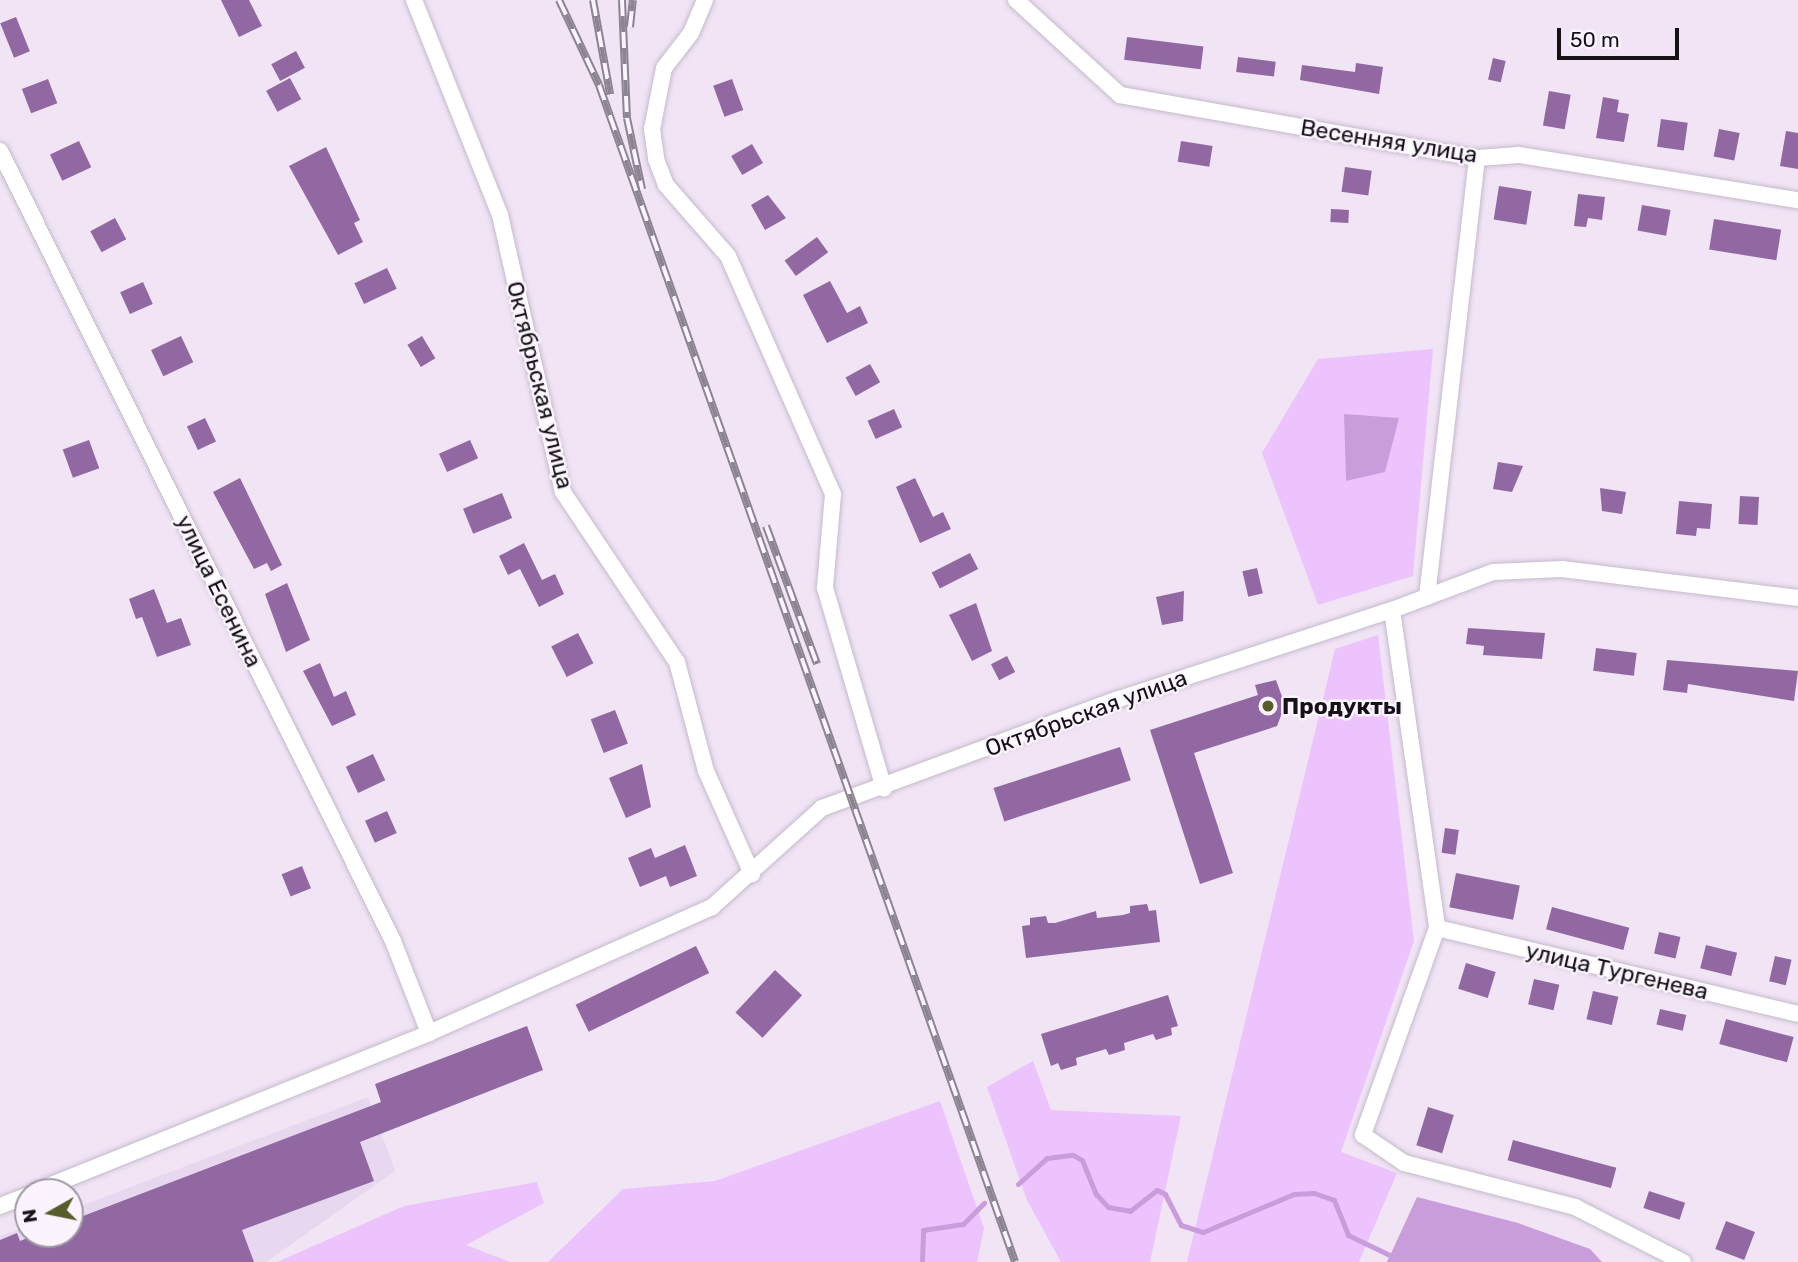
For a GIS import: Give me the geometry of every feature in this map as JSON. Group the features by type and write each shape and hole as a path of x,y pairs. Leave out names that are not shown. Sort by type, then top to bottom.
{"street":[{"name":"Октябрьская улица","path":"414,0 500,215 563,492 677,662 706,771 752,874 822,808 884,789 1119,699 1392,610 1493,572 1562,569 1798,598"},
{"path":"705,0 691,33 664,68 652,129 656,159 666,185 727,256 833,494 825,588 884,789"},
{"name":"Весенняя улица","path":"1016,0 1120,95 1477,158 1519,155 1798,200"},
{"name":"улица Есенина","path":"0,151 393,941 429,1033"},
{"path":"1427,597 1477,158"},
{"path":"1392,610 1437,928 1363,1135 1404,1163 1575,1207 1683,1262"},
{"path":"69,1178 429,1033 712,907 752,874"},
{"name":"улица Тургенева","path":"1437,928 1798,1014"}],"shaded area":[{"path":"1433,349 1413,576 1318,605 1262,453 1318,359"},
{"path":"1344,414 1399,418 1385,472 1346,481"},
{"path":"1378,635 1414,941 1341,1152 1397,1173 1359,1262 1187,1262 1335,649"},
{"path":"1033,1061 1051,1110 1181,1116 1150,1262 1061,1262 1027,1200 987,1087"},
{"path":"368,1097 395,1171 266,1262 0,1262 0,1236 14,1231 14,1248 84,1248 84,1205"},
{"path":"940,1101 984,1228 977,1262 548,1262 623,1189 715,1181"},
{"path":"537,1182 544,1203 466,1245 510,1262 277,1262 404,1206"},
{"path":"1417,1197 1518,1223 1590,1249 1602,1262 1387,1262"}],"building":[{"path":"221,0 249,0 262,26 239,37"},
{"path":"16,17 30,51 14,58 0,23"},
{"path":"1127,37 1203,46 1201,69 1124,60"},
{"path":"296,51 305,68 280,81 271,64"},
{"path":"1238,57 1276,62 1274,77 1236,72"},
{"path":"1493,58 1506,61 1501,82 1488,79"},
{"path":"1356,63 1383,67 1379,94 1300,80 1302,65 1355,72"},
{"path":"290,78 301,99 277,112 266,91"},
{"path":"48,79 57,103 31,113 22,89"},
{"path":"732,79 743,110 724,117 713,86"},
{"path":"1549,91 1571,95 1565,129 1543,125"},
{"path":"1603,97 1619,100 1617,112 1629,114 1624,142 1596,138"},
{"path":"1661,119 1688,123 1684,150 1657,147"},
{"path":"1719,129 1740,133 1734,160 1714,156"},
{"path":"1786,131 1798,133 1798,169 1780,166"},
{"path":"79,141 91,167 62,181 50,155"},
{"path":"1181,141 1213,146 1209,167 1178,162"},
{"path":"752,144 763,163 742,175 731,156"},
{"path":"326,147 360,220 354,223 363,242 338,255 289,166"},
{"path":"1345,167 1372,171 1368,196 1342,192"},
{"path":"1499,186 1532,191 1526,225 1494,220"},
{"path":"1578,194 1605,197 1602,220 1588,218 1586,227 1574,226"},
{"path":"768,195 786,218 765,230 751,205"},
{"path":"1642,205 1671,210 1666,236 1637,231"},
{"path":"1331,209 1349,210 1348,223 1330,222"},
{"path":"115,218 126,239 102,252 90,231"},
{"path":"1714,219 1781,230 1776,260 1709,250"},
{"path":"817,237 828,252 796,276 785,261"},
{"path":"387,268 397,289 364,304 354,283"},
{"path":"830,281 847,313 860,306 868,323 827,343 803,295"},
{"path":"143,282 153,304 130,314 120,292"},
{"path":"181,336 193,362 163,376 151,350"},
{"path":"422,336 435,358 421,367 407,345"},
{"path":"870,364 880,382 856,396 846,378"},
{"path":"894,409 902,427 876,439 868,421"},
{"path":"205,418 216,442 198,450 187,426"},
{"path":"89,440 99,468 73,478 63,450"},
{"path":"470,440 478,458 447,472 439,454"},
{"path":"1498,462 1523,466 1512,492 1493,489"},
{"path":"240,478 282,565 271,571 267,563 254,569 213,492"},
{"path":"915,478 933,517 943,512 951,529 920,543 896,487"},
{"path":"1600,488 1626,492 1622,514 1602,511"},
{"path":"502,493 512,518 473,534 463,509"},
{"path":"1740,496 1759,497 1758,525 1739,524"},
{"path":"1679,501 1712,504 1710,529 1697,528 1696,536 1676,534"},
{"path":"524,543 542,580 555,574 564,594 539,607 520,569 508,575 499,556"},
{"path":"970,553 978,569 940,589 932,573"},
{"path":"1257,568 1263,593 1248,597 1242,571"},
{"path":"287,583 310,640 286,652 265,594"},
{"path":"154,589 167,623 181,618 191,645 157,657 142,617 136,619 129,599"},
{"path":"1184,591 1183,621 1162,625 1156,597"},
{"path":"976,603 992,651 972,661 949,615"},
{"path":"1468,628 1545,633 1542,659 1483,655 1484,646 1466,644"},
{"path":"578,633 593,663 567,677 551,647"},
{"path":"1596,648 1637,653 1634,676 1593,671"},
{"path":"1007,656 1015,672 999,680 991,664"},
{"path":"1667,660 1798,671 1794,701 1688,684 1687,693 1663,690"},
{"path":"320,663 334,697 346,691 356,715 332,726 303,671"},
{"path":"1276,680 1285,705 1277,726 1194,753 1233,873 1200,884 1150,730 1258,695 1255,685"},
{"path":"615,710 628,744 604,753 591,719"},
{"path":"1120,747 1131,780 1004,821 994,788"},
{"path":"373,754 385,780 358,793 346,767"},
{"path":"642,764 651,807 626,818 609,778"},
{"path":"387,811 397,833 375,843 365,821"},
{"path":"1445,828 1459,830 1455,855 1442,853"},
{"path":"685,845 697,876 670,887 666,876 640,887 628,858 651,848 655,858"},
{"path":"302,866 311,888 291,896 282,874"},
{"path":"1456,873 1520,885 1513,920 1449,907"},
{"path":"1147,904 1149,911 1156,910 1160,942 1026,958 1022,926 1030,925 1030,918 1046,916 1048,923 1055,923 1096,911 1097,918 1123,915 1130,913 1130,906"},
{"path":"1552,907 1629,928 1623,950 1546,929"},
{"path":"1659,932 1680,937 1675,958 1654,953"},
{"path":"1706,945 1737,953 1731,976 1700,968"},
{"path":"696,946 709,973 589,1032 576,1005"},
{"path":"1775,956 1792,960 1786,985 1769,981"},
{"path":"1466,963 1496,972 1488,998 1458,989"},
{"path":"775,970 802,995 763,1038 735,1012"},
{"path":"1534,979 1559,985 1553,1010 1528,1004"},
{"path":"1593,991 1618,997 1612,1025 1586,1019"},
{"path":"1168,995 1178,1026 1171,1028 1172,1035 1156,1040 1153,1034 1124,1043 1125,1050 1109,1055 1106,1049 1076,1058 1077,1065 1061,1070 1058,1063 1051,1066 1041,1034"},
{"path":"1660,1009 1686,1015 1683,1031 1656,1025"},
{"path":"1726,1019 1794,1037 1787,1062 1719,1044"},
{"path":"527,1026 543,1070 360,1142 374,1181 242,1230 254,1262 0,1262 0,1240 14,1234 14,1248 84,1248 84,1216 381,1102 375,1084"},
{"path":"1428,1107 1454,1115 1442,1153 1416,1145"},
{"path":"1513,1140 1616,1168 1611,1188 1508,1160"},
{"path":"1649,1191 1685,1203 1680,1220 1643,1208"},
{"path":"1726,1221 1755,1232 1744,1260 1715,1249"}],"waterway":[{"path":"1018,1184 1047,1158 1073,1155 1082,1160 1096,1194 1108,1207 1130,1211 1157,1190 1165,1194 1181,1225 1203,1232 1294,1194 1314,1193 1334,1200 1348,1235 1396,1258"},
{"path":"922,1262 923,1230 963,1224 984,1203"}],"railway":[{"path":"559,0 599,85 1015,1262"},
{"path":"593,0 610,94"},
{"path":"622,0 627,118 642,189"},
{"path":"630,27 633,0"},
{"path":"766,526 817,664"}],"place":[{"name":"Продукты","path":"1268,706"}]}
